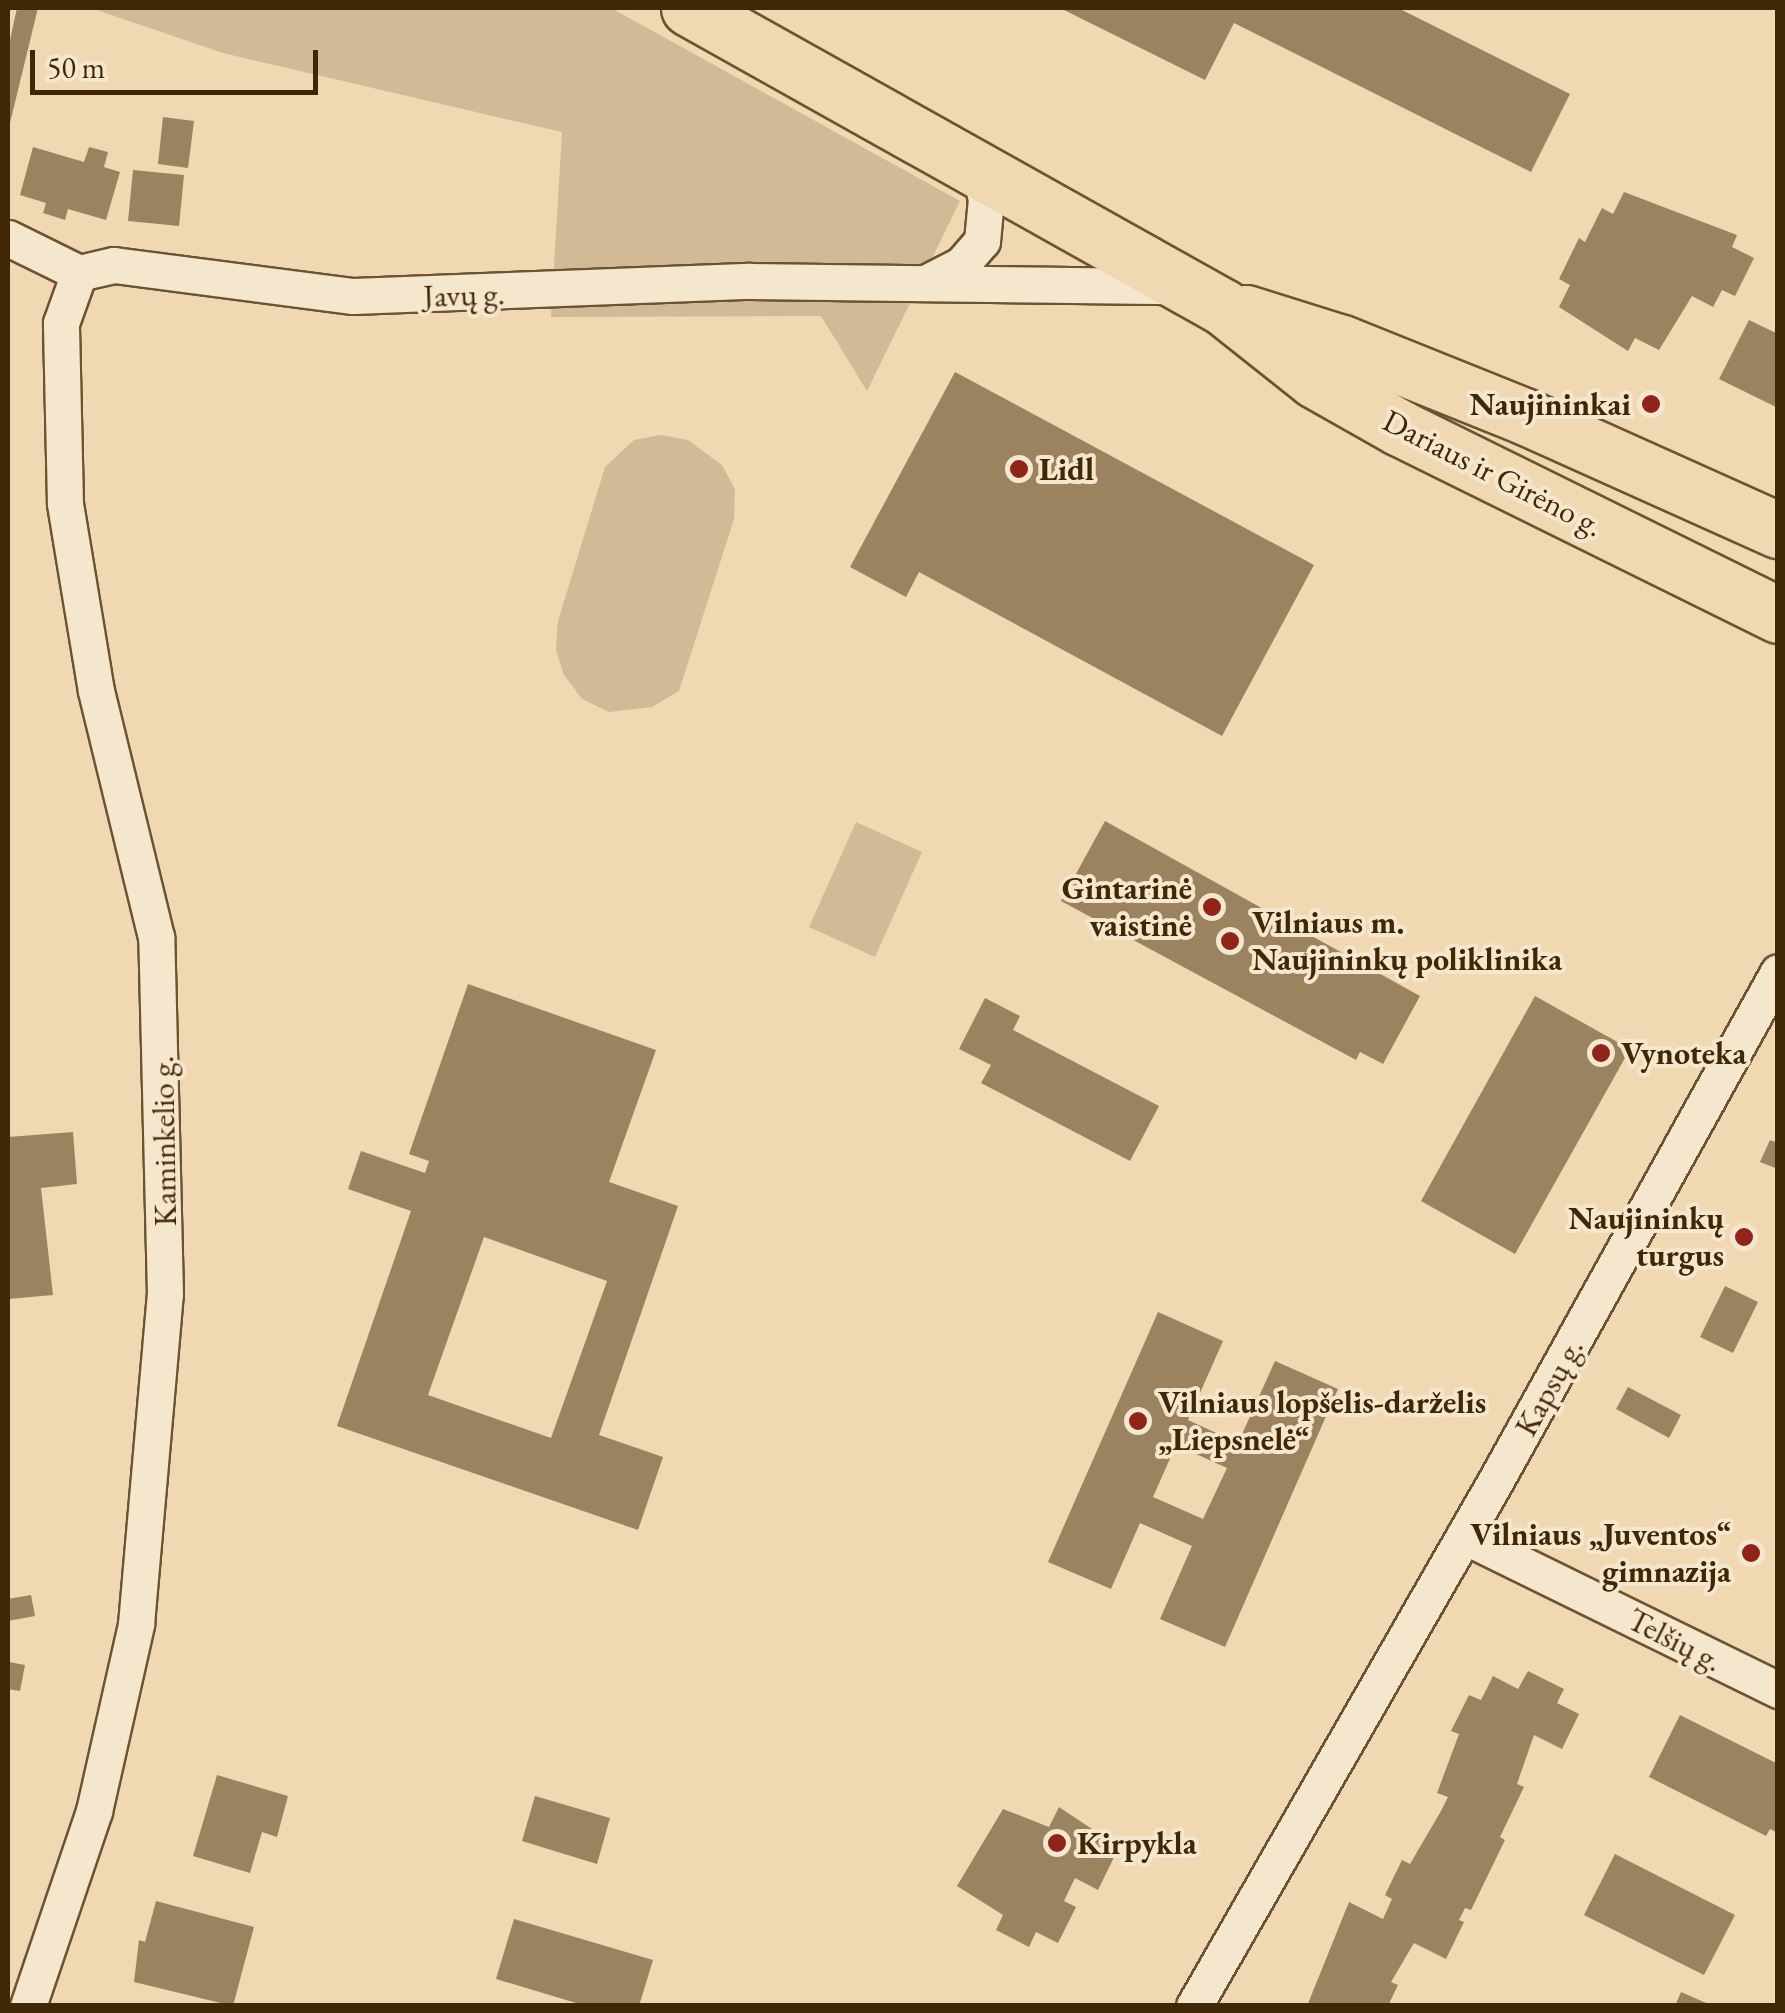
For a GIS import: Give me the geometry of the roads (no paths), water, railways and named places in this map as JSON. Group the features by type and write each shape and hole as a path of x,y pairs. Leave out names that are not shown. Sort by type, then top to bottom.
{"main road":[{"name":"Dariaus ir Girėno g.","path":"688,8 1204,297 1315,380 1400,428 1778,615"},
{"name":"Dariaus ir Girėno g.","path":"1204,297 1297,327 1526,417 1778,530"}],"street":[{"path":"930,281 961,265 982,241 986,212 978,168"},
{"path":"8,238 79,273"},
{"name":"Javų g.","path":"79,273 114,266 352,296 438,298 750,282 930,281 1204,297"},
{"name":"Kaminkelio g.","path":"28,2006 94,1811 136,1624 165,1294 156,937 96,691 64,503 61,323 79,273"},
{"name":"Kapsų g.","path":"1194,2006 1464,1536 1778,972"},
{"name":"Telšių g.","path":"1464,1536 1778,1690"}],"place":[{"name":"Naujininkai","path":"1651,404"},
{"name":"Lidl","path":"1019,469"},
{"name":"Gintarinė vaistinė","path":"1212,907"},
{"name":"Vilniaus m. Naujininkų poliklinika","path":"1230,941"},
{"name":"Vynoteka","path":"1601,1053"},
{"name":"Naujininkų turgus","path":"1744,1237"},
{"name":"Vilniaus lopšelis-darželis „Liepsnelė“","path":"1138,1421"},
{"name":"Vilniaus „Juventos“ gimnazija","path":"1751,1553"},
{"name":"Kirpykla","path":"1057,1843"}]}
